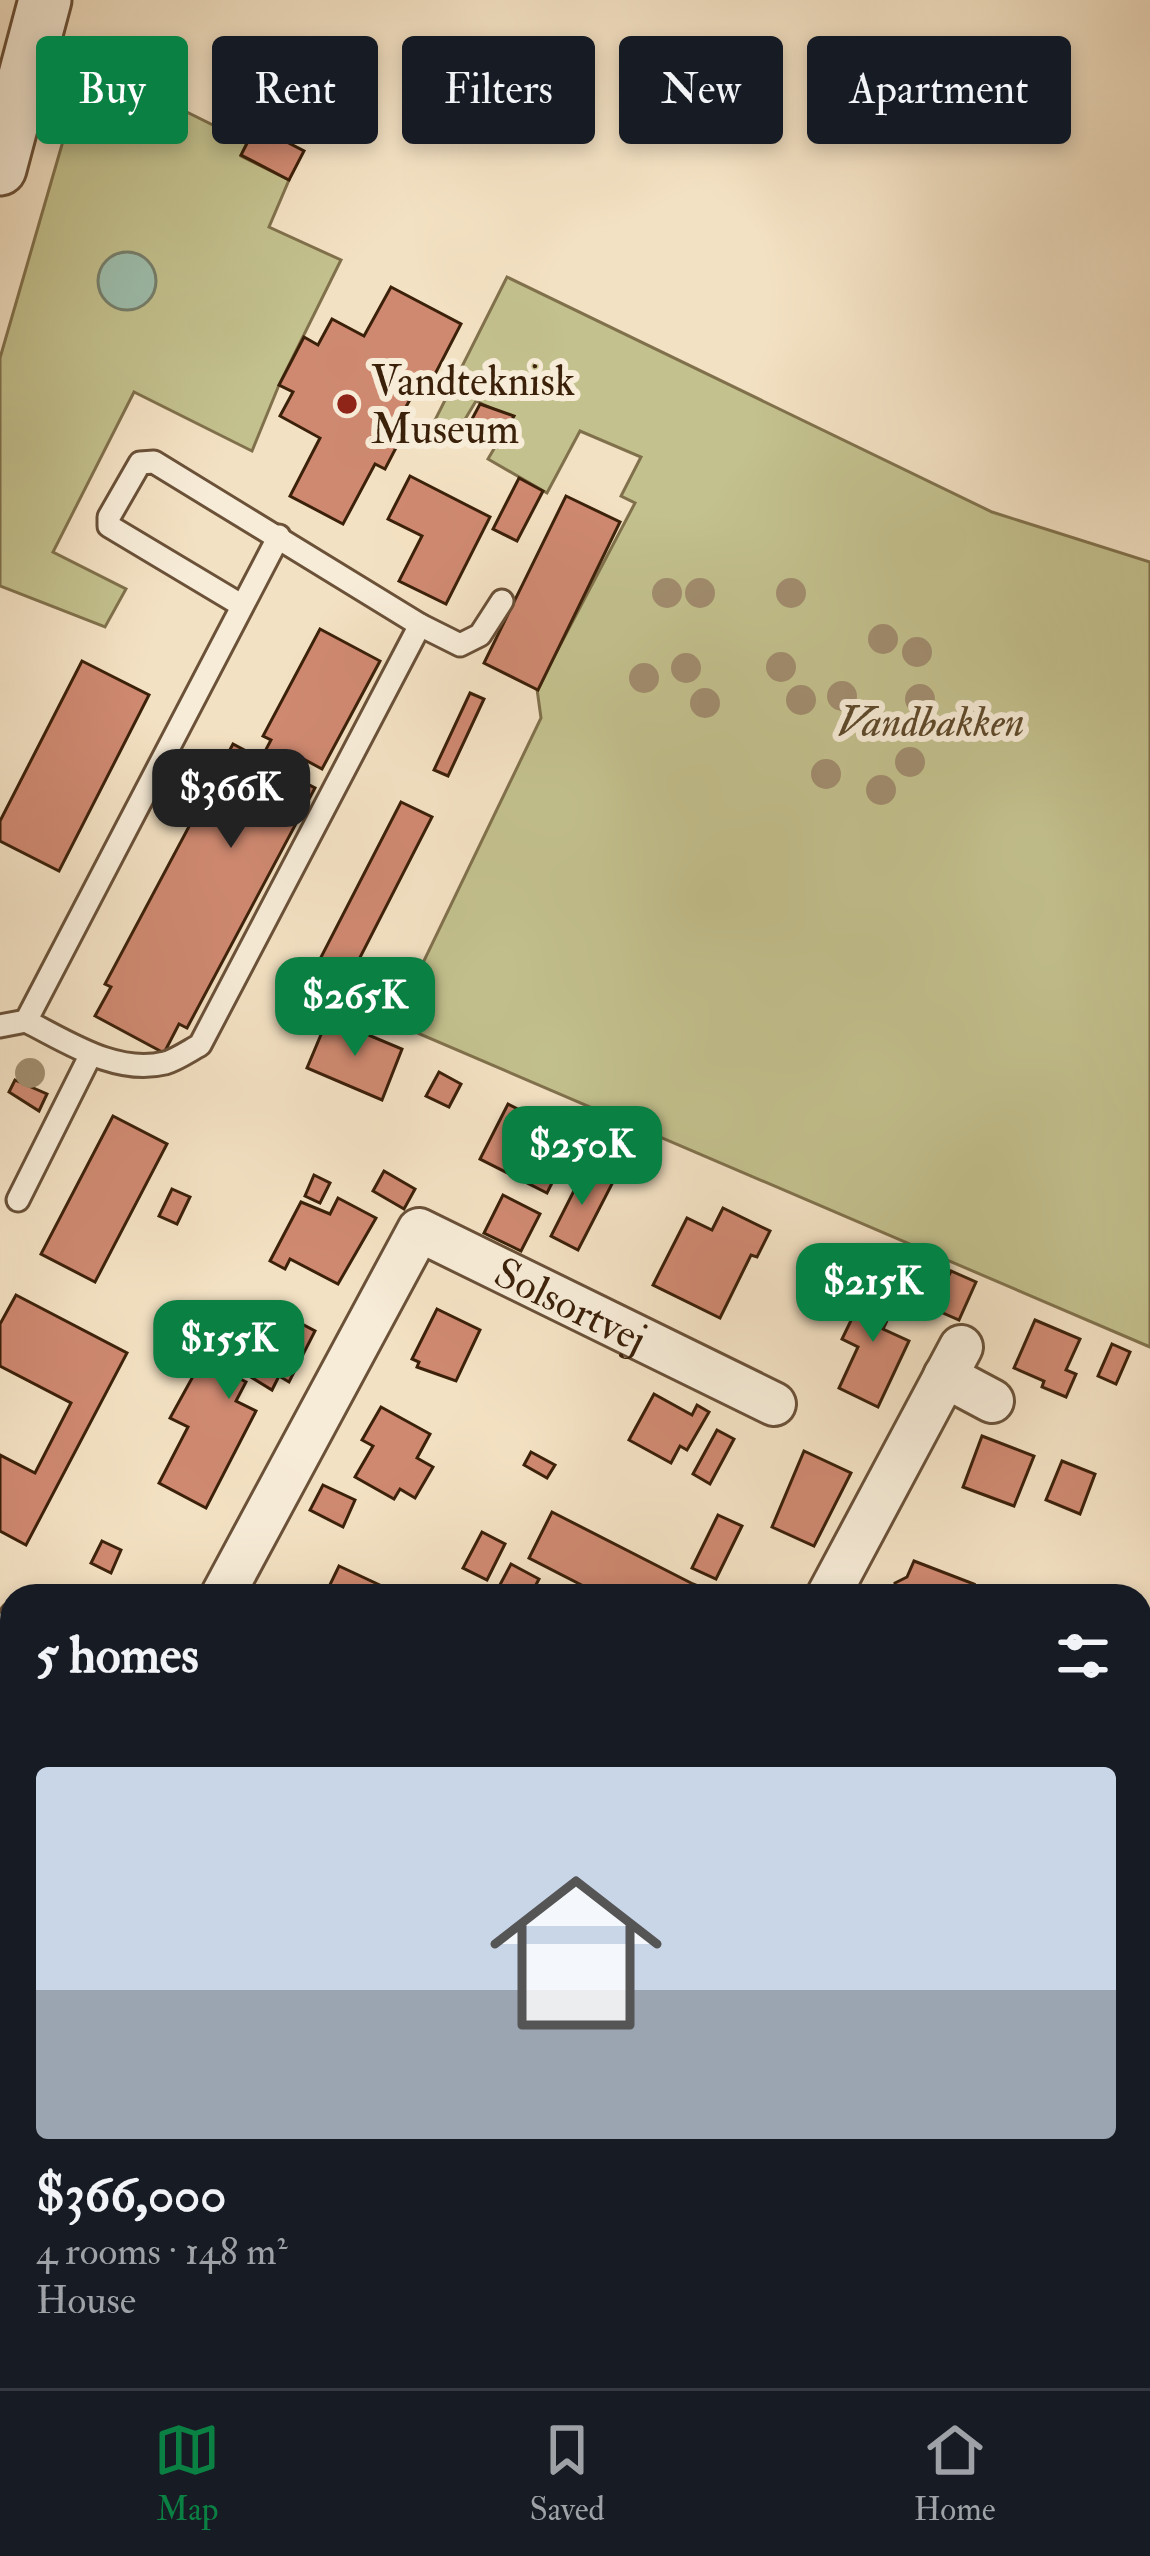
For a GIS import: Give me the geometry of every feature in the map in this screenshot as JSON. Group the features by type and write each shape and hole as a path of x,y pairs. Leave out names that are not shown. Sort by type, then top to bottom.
{"street":[{"path":"0,169 45,0"},
{"name":"Solsortvej","path":"228,1584 419,1230 774,1404"},
{"path":"834,1584 953,1362 992,1402"}],"lane":[{"path":"242,605 109,526 134,468 154,462 460,645 480,635 502,601"},
{"path":"26,1021 280,536"},
{"path":"0,1026 26,1021 92,1054 126,1065 166,1063 200,1046 420,625"},
{"path":"19,1200 92,1054"}],"green space":[{"path":"188,113 212,125 212,144 246,144 241,156 289,180 269,227 341,260 252,451 134,392 53,552 126,589 105,627 0,586 0,358 62,144 188,144"},
{"name":"Vandbakken","path":"507,277 992,512 1150,562 1150,1347 394,1023 541,718 537,689 635,503 621,496 641,457 580,431 547,493 488,459 512,418 476,401 452,441 437,431 434,422"}],"shaded area":[{"path":"127,252 147,261 156,281 147,301 127,310 107,301 98,281 107,261"}],"building":[{"path":"247,144 291,144 304,151 289,180 241,155"},
{"name":"Vandteknisk Museum","path":"391,287 461,324 432,380 423,375 391,435 400,440 385,469 375,464 343,524 290,496 320,438 280,416 293,392 279,385 304,337 318,345 332,319 364,336"},
{"path":"480,404 514,416 497,447 481,438 487,430 471,421"},
{"path":"410,476 490,517 446,604 399,581 422,536 388,519"},
{"path":"519,478 543,491 517,541 493,529"},
{"path":"566,496 620,522 538,690 484,663"},
{"path":"320,629 380,661 322,769 296,755 286,773 315,788 187,1028 179,1024 164,1053 95,1016 111,987 105,984 233,744 261,759 271,740 263,736"},
{"path":"82,661 149,695 59,871 0,841 0,821"},
{"path":"470,693 484,699 448,776 434,770"},
{"path":"401,802 432,817 350,977 319,961"},
{"path":"328,1018 402,1049 382,1100 307,1068"},
{"path":"439,1072 461,1084 449,1107 426,1096"},
{"path":"15,1080 47,1094 39,1111 9,1092"},
{"path":"508,1104 559,1130 550,1149 565,1157 547,1193 480,1159"},
{"path":"113,1116 167,1144 95,1282 41,1254"},
{"path":"586,1167 614,1180 578,1250 551,1236"},
{"path":"384,1171 415,1189 404,1209 373,1191"},
{"path":"314,1175 330,1183 320,1203 305,1196"},
{"path":"172,1189 190,1197 177,1224 159,1216"},
{"path":"503,1195 540,1214 521,1251 484,1233"},
{"path":"338,1198 376,1218 338,1284 290,1259 285,1269 270,1261 301,1202 330,1214"},
{"path":"723,1208 770,1231 757,1257 751,1255 720,1318 653,1285 687,1218 712,1230"},
{"path":"921,1258 949,1275 951,1271 976,1282 959,1320 934,1309 936,1305 931,1308 904,1295"},
{"path":"871,1279 900,1293 883,1329 909,1341 878,1407 839,1388 858,1347 842,1339"},
{"path":"16,1295 127,1353 26,1545 0,1531 0,1455 35,1473 71,1403 0,1366 0,1324"},
{"path":"264,1304 315,1331 289,1382 279,1376 272,1390 223,1360 219,1368 246,1382 236,1401 256,1411 206,1508 159,1483 188,1427 170,1418 202,1360 206,1362 214,1347 227,1354 236,1338 244,1342"},
{"path":"437,1309 480,1330 456,1381 417,1367 419,1362 412,1359"},
{"path":"1035,1320 1080,1339 1066,1370 1076,1374 1066,1397 1014,1368"},
{"path":"1112,1344 1130,1352 1116,1384 1098,1376"},
{"path":"654,1394 692,1415 697,1405 709,1412 687,1450 680,1446 671,1463 629,1440"},
{"path":"381,1407 430,1434 417,1458 433,1467 415,1498 400,1489 394,1499 355,1477 373,1446 362,1440"},
{"path":"717,1430 734,1439 710,1484 693,1474"},
{"path":"982,1436 1034,1456 1014,1506 963,1487"},
{"path":"804,1451 851,1473 814,1546 772,1527"},
{"path":"531,1452 555,1465 547,1478 524,1465"},
{"path":"1062,1461 1095,1474 1080,1514 1046,1500"},
{"path":"323,1485 355,1500 343,1527 310,1510"},
{"path":"552,1512 693,1584 580,1584 529,1558"},
{"path":"718,1515 742,1526 716,1579 692,1568"},
{"path":"482,1532 505,1544 487,1580 463,1568"},
{"path":"102,1541 121,1550 111,1573 91,1563"},
{"path":"914,1561 974,1584 895,1584 907,1577"},
{"path":"511,1564 539,1579 536,1584 500,1584"},
{"path":"339,1566 377,1584 330,1584"}],"place":[{"name":"Vandteknisk Museum","path":"347,404"}]}
